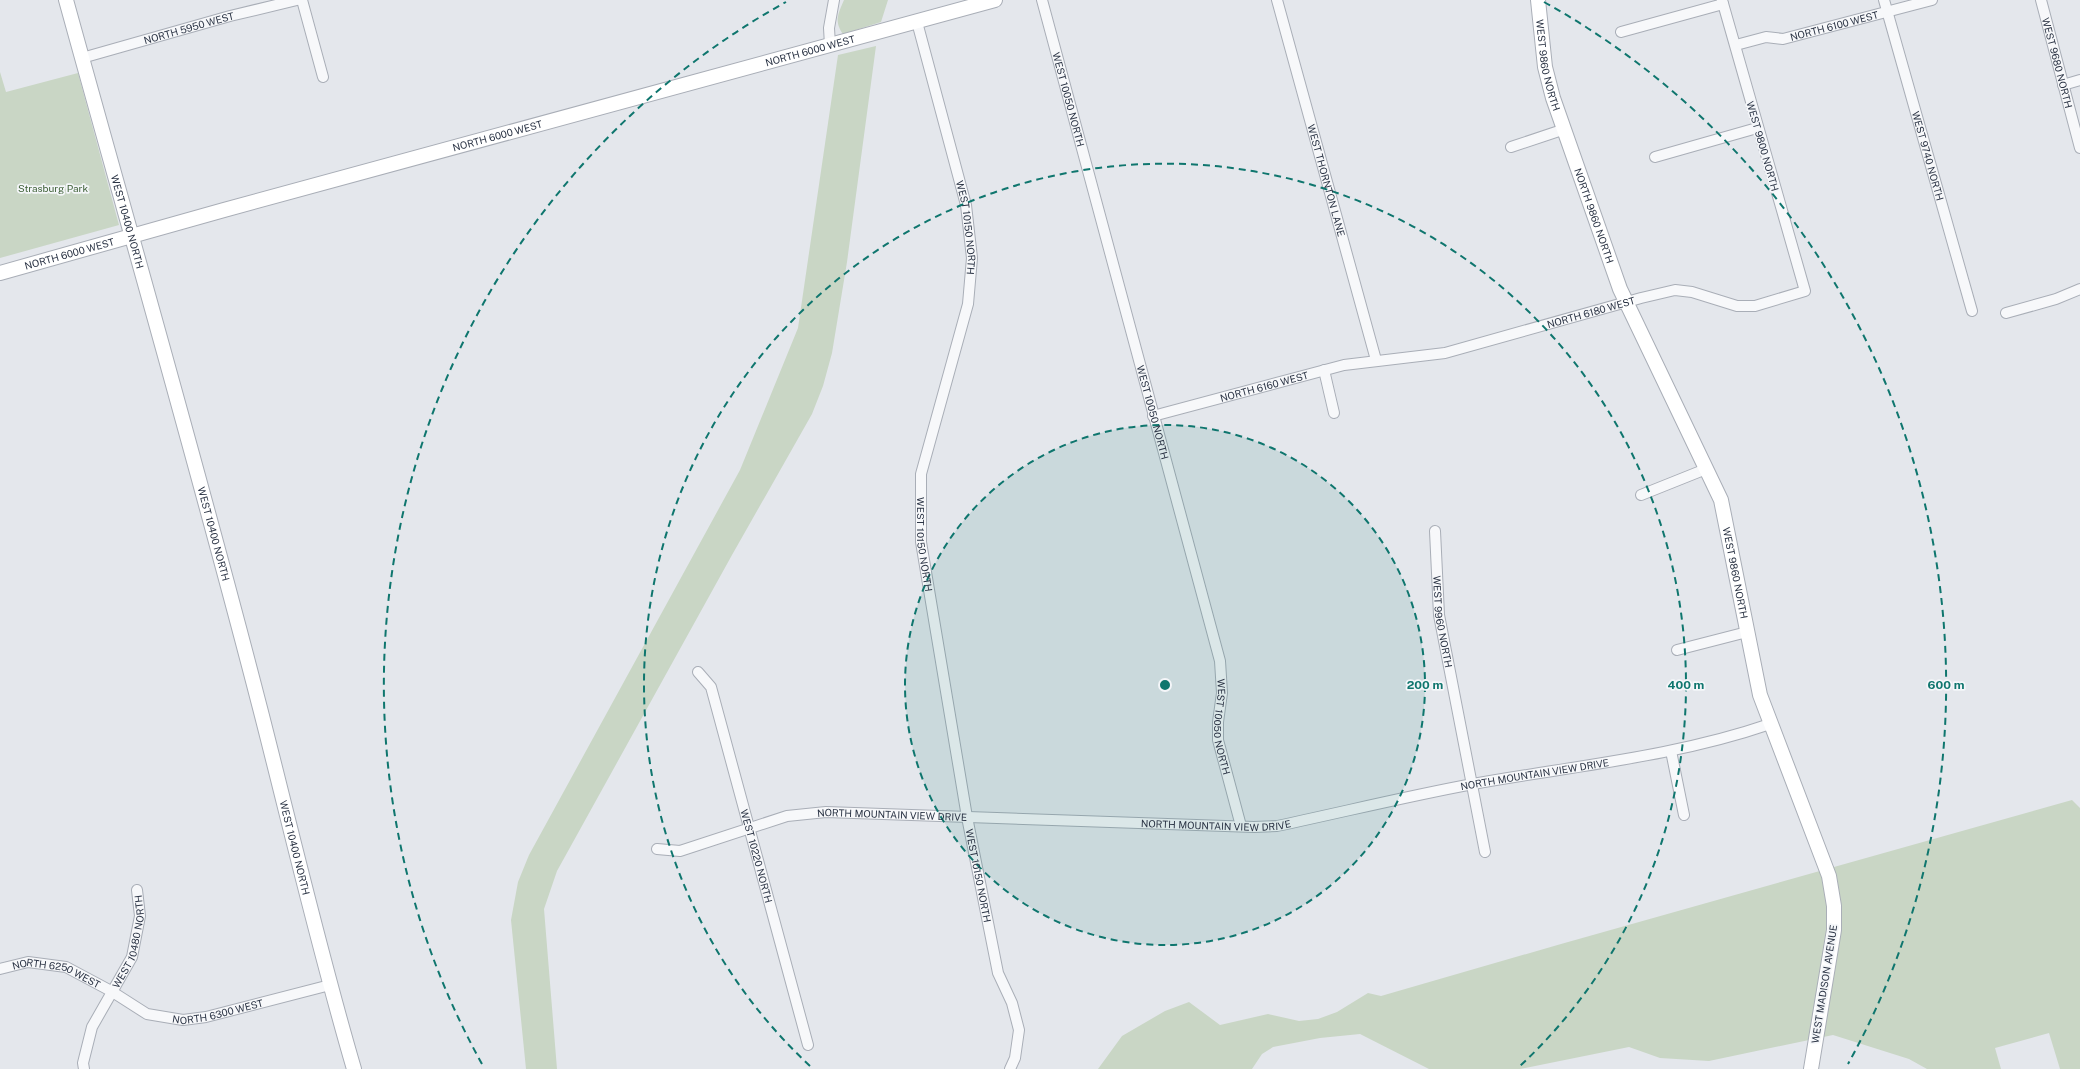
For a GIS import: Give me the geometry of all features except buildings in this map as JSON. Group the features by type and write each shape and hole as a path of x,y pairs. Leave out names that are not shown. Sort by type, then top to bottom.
{"street":[{"name":"WEST 10400 NORTH","path":"66,0 132,236 260,708 330,985 354,1069"},
{"name":"NORTH 5950 WEST","path":"82,58 230,16 297,0"},
{"path":"302,0 323,77"},
{"path":"830,45 829,28 834,0"},
{"name":"NORTH 6000 WEST","path":"0,274 132,236 995,0"},
{"name":"WEST 10050 NORTH","path":"1042,0 1220,661 1222,693 1218,722 1218,740 1241,826"},
{"name":"WEST THORNTON LANE","path":"1277,0 1376,360"},
{"name":"WEST 9860 NORTH","path":"1538,0 1545,67 1564,129"},
{"name":"WEST 9740 NORTH","path":"1884,0 1972,311"},
{"name":"NORTH 6100 WEST","path":"1736,45 1766,37 1783,39 1932,0"},
{"name":"WEST 9680 NORTH","path":"2041,0 2080,148"},
{"path":"1620,32 1722,2"},
{"name":"WEST 9800 NORTH","path":"1722,2 1736,45 1757,128 1805,291"},
{"name":"WEST 10150 NORTH","path":"917,22 966,205 972,258 966,312 921,474 921,542 967,817 998,973 1012,1003 1019,1030 1015,1058 1010,1069"},
{"path":"2063,85 2080,80"},
{"path":"1655,157 1757,128"},
{"path":"1511,147 1564,129"},
{"name":"NORTH 9860 NORTH","path":"1564,129 1605,250 1626,302"},
{"path":"2006,313 2056,299 2080,289"},
{"name":"NORTH 6180 WEST","path":"1376,360 1426,357 1445,353 1626,302 1675,290 1692,292 1736,306 1754,306 1805,291"},
{"name":"WEST 9860 NORTH","path":"1626,302 1721,500 1760,695 1820,852"},
{"name":"NORTH 6160 WEST","path":"1153,416 1324,370 1376,360"},
{"path":"1324,370 1334,413"},
{"path":"1641,495 1706,469"},
{"name":"WEST 9960 NORTH","path":"1435,531 1440,615 1486,852"},
{"path":"1677,650 1747,632"},
{"name":"WEST 10220 NORTH","path":"698,672 712,687 808,1045"},
{"name":"NORTH MOUNTAIN VIEW DRIVE","path":"657,849 680,851 787,816 826,812 1277,826 1472,784 1671,751 1734,736 1770,724"},
{"path":"1671,751 1684,815"},
{"name":"WEST MADISON AVENUE","path":"1811,1069 1834,918 1831,885 1820,852"},
{"name":"WEST 10480 NORTH","path":"84,1069 83,1063 92,1027 111,991 132,957 140,916 137,890"},
{"name":"NORTH 6250 WEST","path":"0,969 28,962 66,967 111,991"},
{"name":"NORTH 6300 WEST","path":"111,991 147,1014 183,1020 206,1017 330,985"}],"green space":[{"path":"844,0 888,0 881,22 843,34 840,29 838,17"},
{"path":"876,46 847,262 832,353 823,386 812,414 557,871 544,909 557,1069 526,1069 511,920 518,882 529,855 740,470 798,328 838,55"},
{"name":"Strasburg Park","path":"0,72 6,92 78,73 119,225 0,258"},
{"path":"2072,800 2080,808 2080,1069 2060,1069 2049,1033 1995,1048 2001,1069 1927,1069 1909,1059 1833,1035 1709,1061 1660,1058 1629,1047 1520,1069 1429,1069 1360,1034 1320,1038 1273,1047 1262,1054 1252,1069 1098,1069 1122,1036 1165,1011 1189,1002 1220,1025 1268,1014 1299,1021 1318,1019 1337,1012 1368,993 1381,996"}]}
